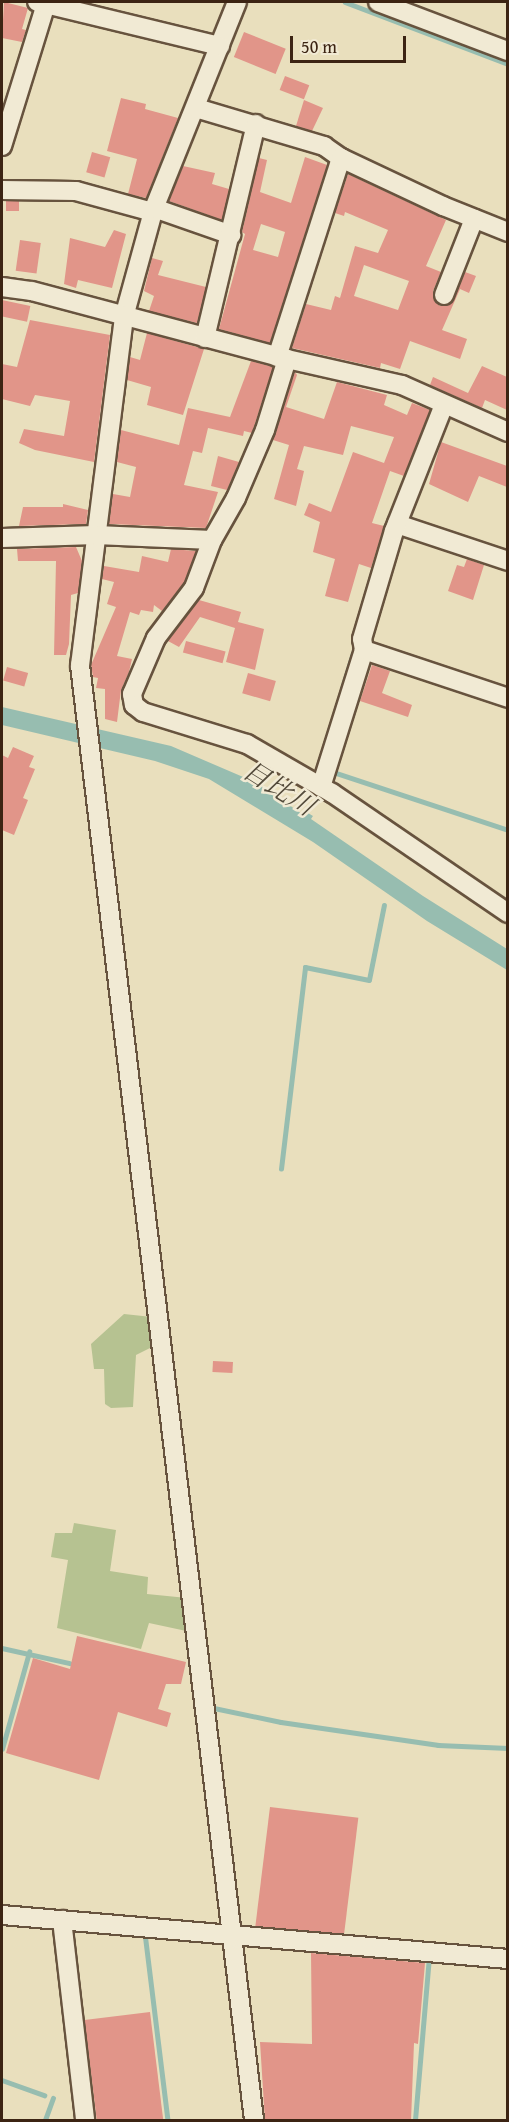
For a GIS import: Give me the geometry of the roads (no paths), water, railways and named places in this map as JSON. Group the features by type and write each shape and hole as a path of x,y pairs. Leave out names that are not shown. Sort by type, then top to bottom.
{"street":[{"path":"237,2 154,211 124,317 80,665 93,754 254,2121"},
{"path":"378,2 507,51"},
{"path":"2,146 41,3 220,46"},
{"path":"196,108 324,146 341,158 474,219 507,231"},
{"path":"205,338 256,124"},
{"path":"341,158 259,443 236,498 212,540 194,588 156,638 132,694 134,705 143,712 248,744 321,787 507,913"},
{"path":"2,190 76,191 154,211 231,235"},
{"path":"444,295 474,219"},
{"path":"2,287 32,291 282,358 402,385 507,432"},
{"path":"321,787 364,650 362,639 397,524 444,405"},
{"path":"397,524 507,561"},
{"path":"2,538 96,535 212,540"},
{"path":"364,650 507,698"},
{"path":"2,1916 507,1959"},
{"path":"62,1920 85,2121"}],"water":[{"path":"2,707 171,746 257,783 305,816 308,813 313,816 311,819 423,896 507,949 507,970 427,921 313,842 209,779 155,761 2,725"}],"waterway":[{"path":"345,2 508,64"},
{"path":"342,689 353,654"},
{"path":"333,772 508,830"},
{"path":"281,1169 305,967 369,980 384,905"},
{"path":"2,1648 69,1663"},
{"path":"2,1749 29,1652"},
{"path":"214,1708 281,1722 438,1745 508,1748"},
{"path":"145,1933 168,2120"},
{"path":"415,2120 429,1957"},
{"path":"2,2080 44,2095"},
{"path":"45,2120 53,2098"}],"water label":[{"name":"目比川","path":"279,788"}]}
